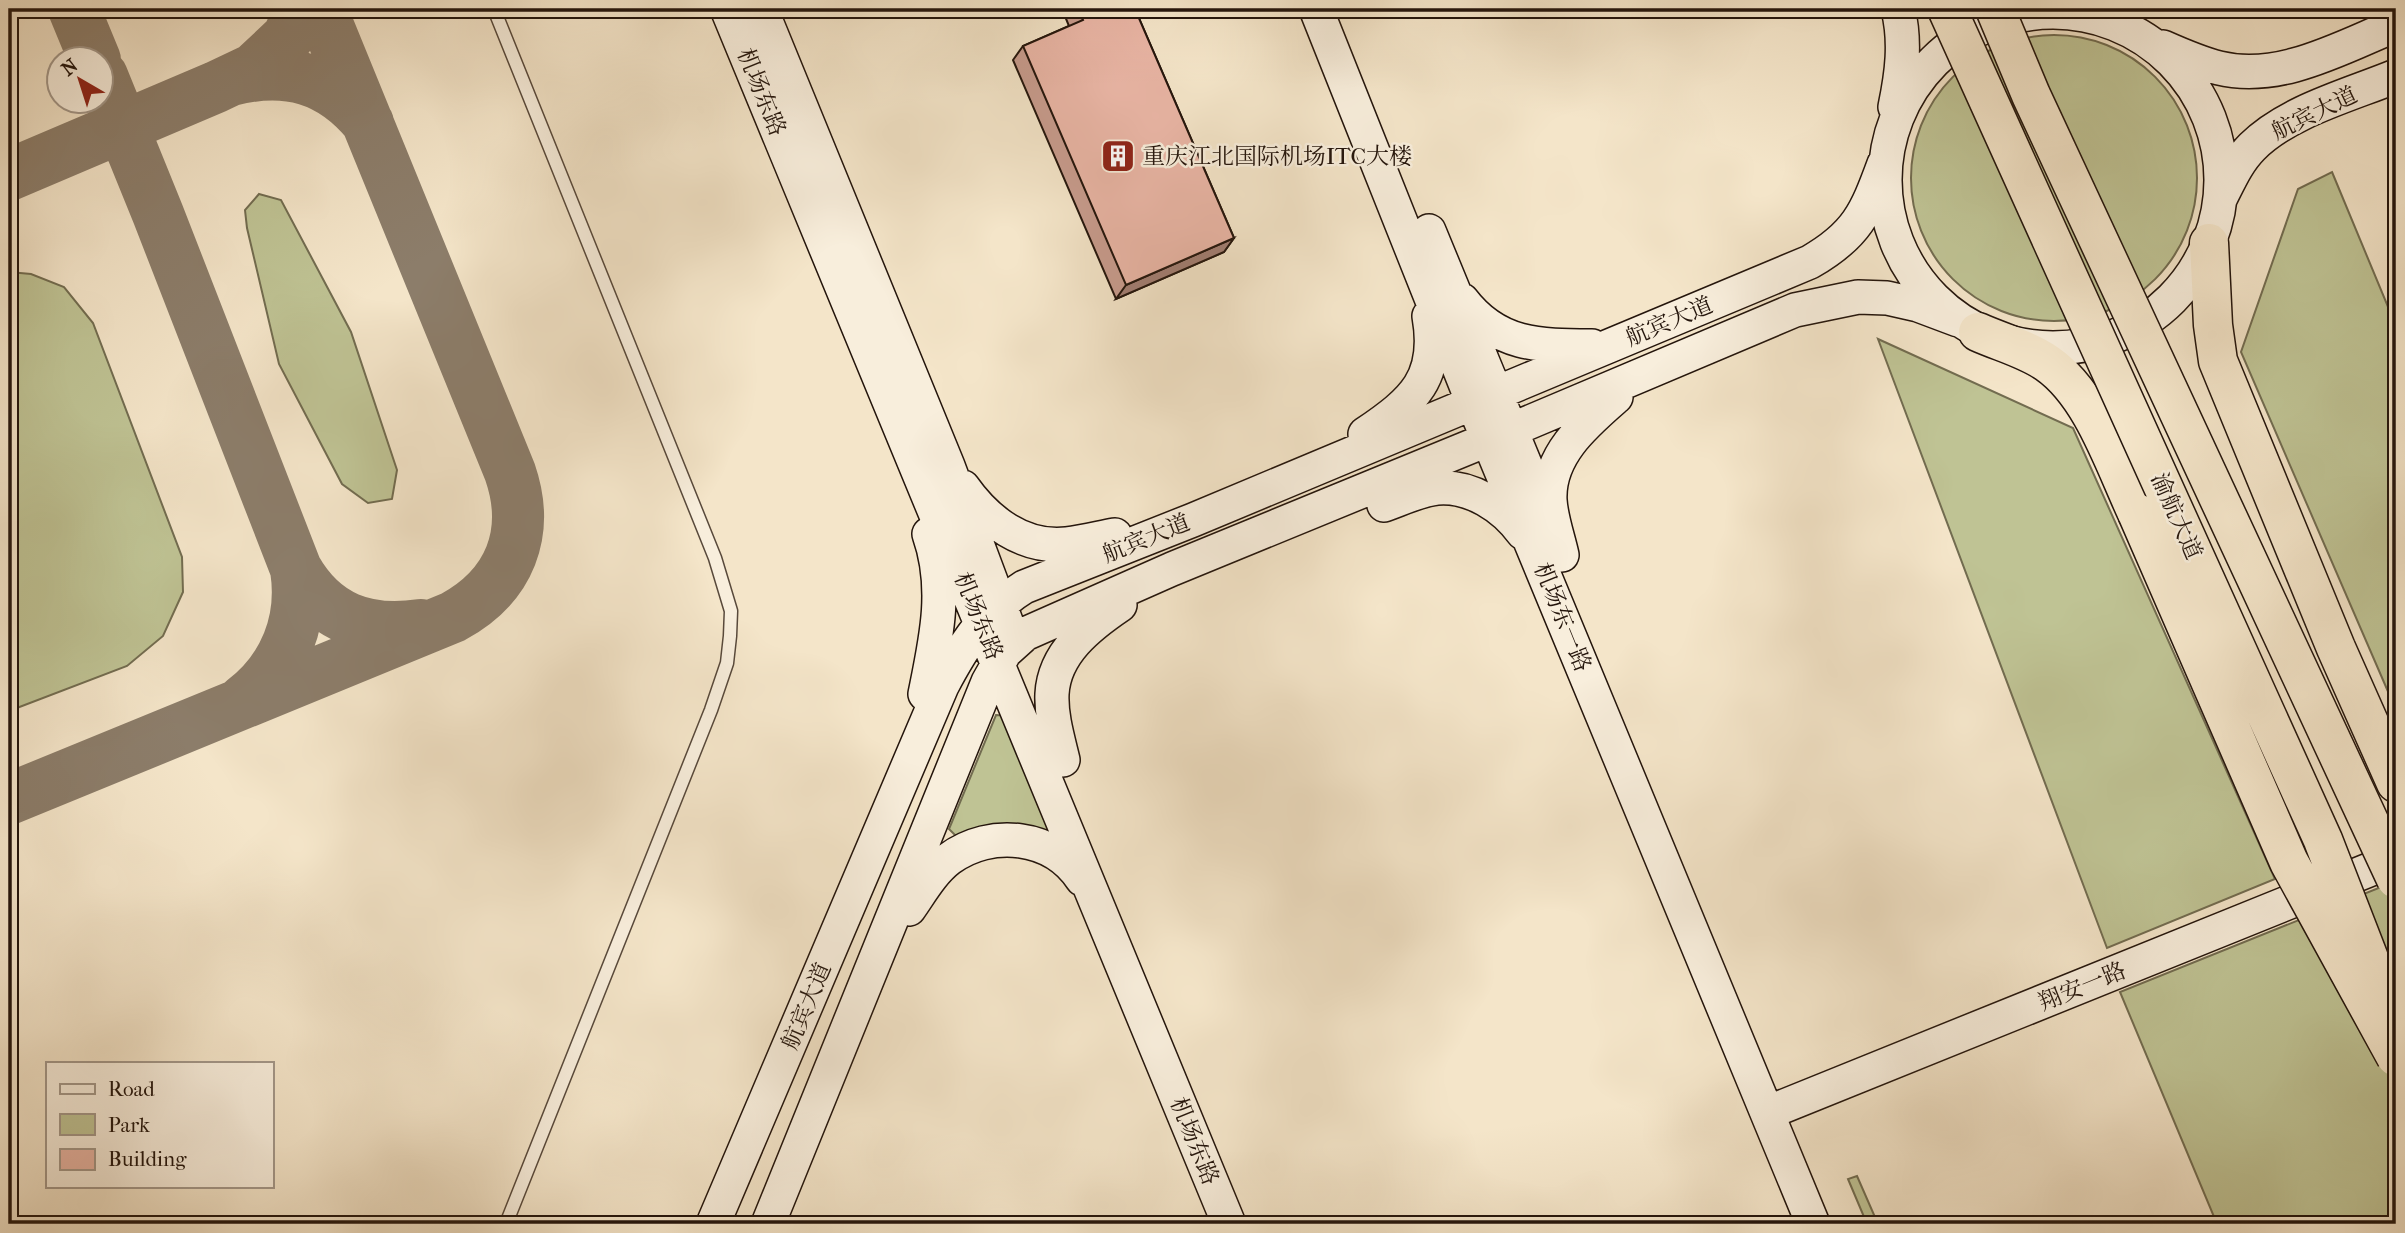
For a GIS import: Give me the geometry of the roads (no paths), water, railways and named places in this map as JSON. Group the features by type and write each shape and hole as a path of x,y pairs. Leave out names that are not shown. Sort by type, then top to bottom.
{"highway":[{"name":"渝航大道","path":"1947,9 2323,840 2396,1028"},
{"name":"渝航大道","path":"1995,9 2037,107 2396,879"},
{"path":"2209,243 2213,325 2218,361 2336,648 2396,783"},
{"path":"1968,326 2044,360 2061,373 2090,412 2137,513 2289,862 2396,1057"}],"main road":[{"name":"机场东路","path":"727,9 907,443 990,613 1097,902 1229,1224"},
{"name":"机场东路","path":"761,9 948,466 990,613"},
{"path":"776,9 785,35 796,94"},
{"name":"机场东一路","path":"1316,9 1421,272 1485,398 1777,1109 1834,1224"},
{"name":"机场东一路","path":"1337,9 1452,286 1485,398"},
{"path":"1898,9 1903,30 1902,71 1886,153 1886,207 1899,252 1924,290 1968,326"},
{"path":"1886,153 1903,102 1915,83 1929,66 1960,39 1997,21 2038,12 2096,14 2147,40 2182,71 2206,109 2219,153 2220,199"},
{"name":"航宾大道","path":"2147,40 2221,69 2249,71 2277,69 2304,62 2396,25"},
{"name":"航宾大道","path":"768,1224 979,702 1006,652 1038,627 1794,310 1858,297 1887,298 1918,305 2022,346 2045,349 2074,348 2103,341 2155,314 2177,293 2195,270 2209,243 2220,199 2237,165 2252,147 2273,130 2299,115 2396,76"},
{"name":"航宾大道","path":"713,1224 942,686 990,613 1024,587 1193,520 1810,262 1831,250 1861,219 1886,153"},
{"path":"1312,470 1388,419 1420,387 1429,366 1433,338 1421,272"},
{"path":"1452,286 1470,310 1486,324 1512,338 1540,346 1609,346"},
{"path":"1554,564 1550,503 1553,476 1559,459 1581,427 1636,378"},
{"path":"907,443 919,506 934,550 940,610 910,761"},
{"path":"948,466 975,504 988,517 1003,528 1036,542 1065,544 1193,520"},
{"path":"1292,521 1383,505 1426,490 1457,489 1473,494 1510,517 1554,564"},
{"path":"1137,584 1105,586 1099,580 1099,570 1107,563 1193,520"},
{"path":"1063,760 1052,709 1052,694 1054,680 1066,654 1092,626 1172,569"},
{"name":"机场东路","path":"1006,652 1063,760 1254,1224"},
{"path":"872,967 934,873 949,860 981,843 1017,840 1050,849 1076,871 1097,902"},
{"name":"翔安一路","path":"1777,1109 2396,859"},
{"name":"机场东一路","path":"1777,1109 1813,1224"}],"lane":[{"path":"494,9 710,545 731,611 727,663 712,710 506,1224"}],"place":[{"name":"重庆江北国际机场ITC大楼","path":"1118,156"}]}
